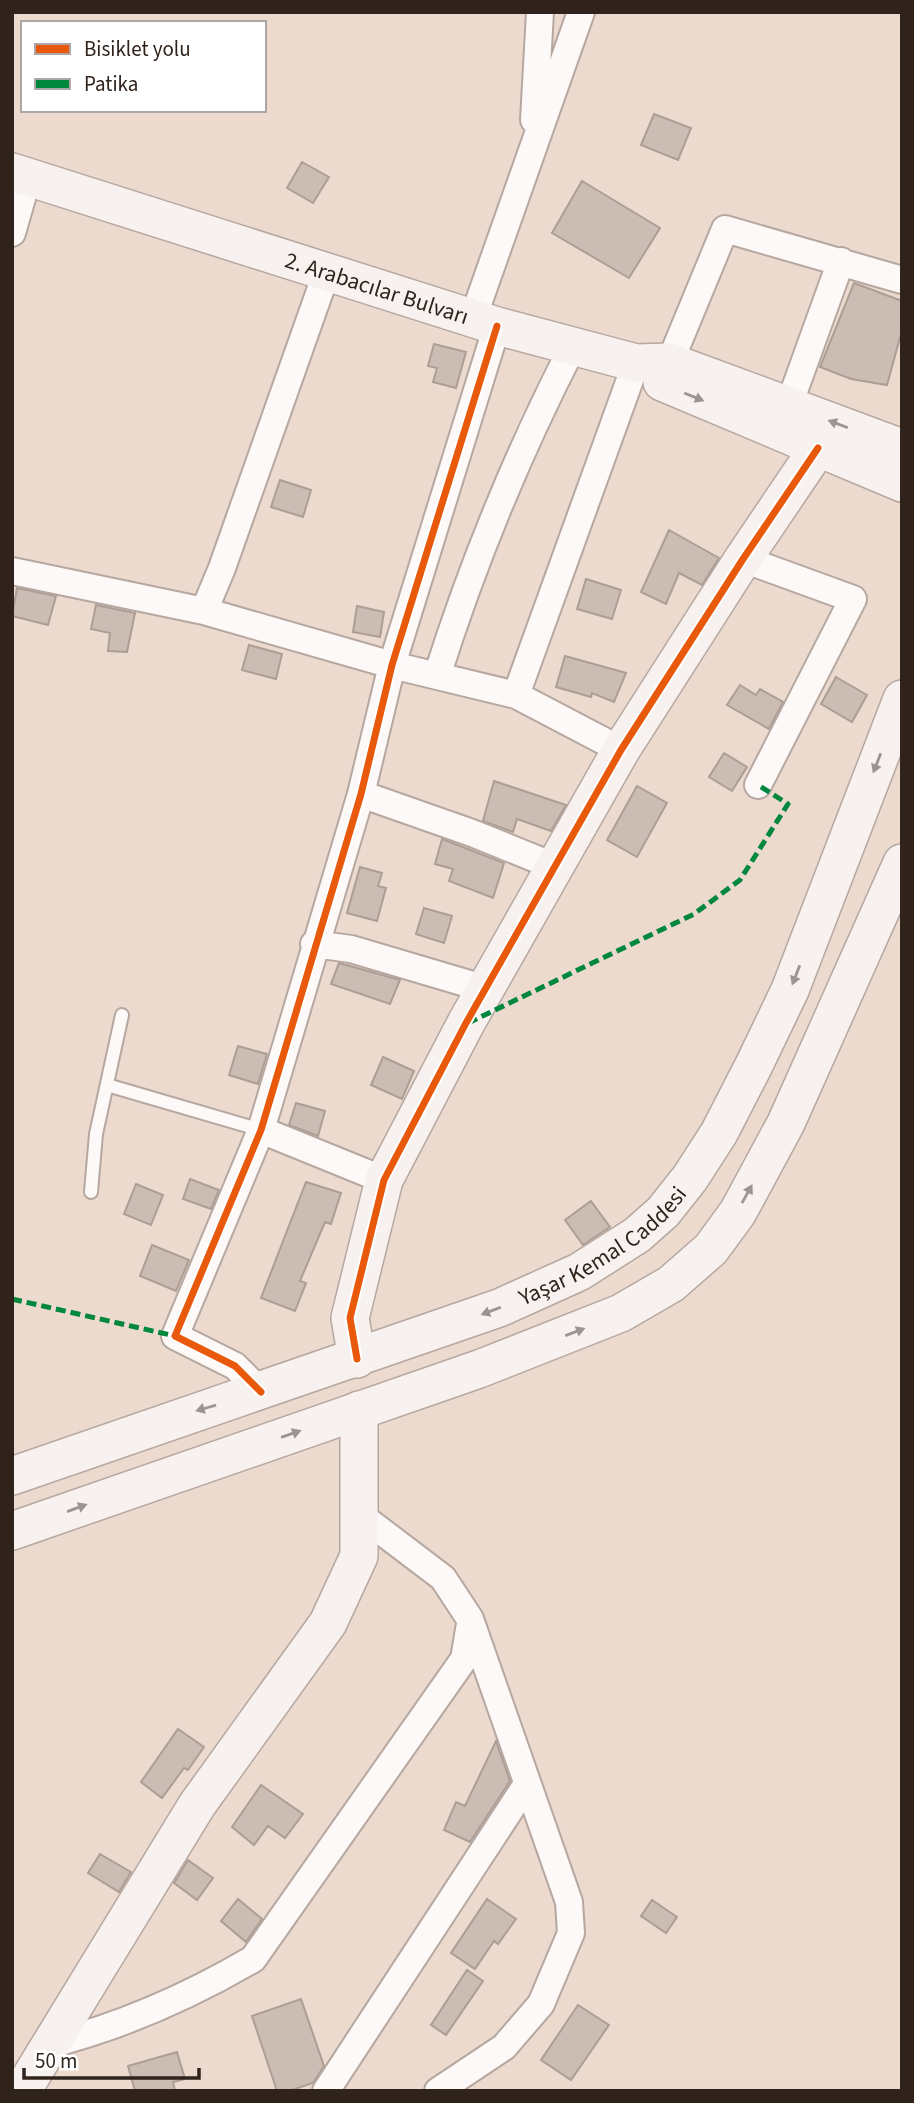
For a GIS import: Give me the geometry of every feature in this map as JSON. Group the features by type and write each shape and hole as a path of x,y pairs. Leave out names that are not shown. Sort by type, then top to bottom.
{"street":[{"path":"533,149 540,12"},
{"path":"261,1392 235,1366 175,1336 261,1130 314,944 361,794 392,665 533,149 581,12"},
{"path":"12,233 20,174"},
{"name":"2. Arabacılar Bulvarı","path":"20,174 326,274 485,322 573,346 653,362 789,405 902,448"},
{"path":"516,695 653,362 725,229 902,280"},
{"path":"789,405 841,261"},
{"path":"204,611 222,568 326,274"},
{"path":"437,676 461,600 502,494 573,346"},
{"path":"653,362 668,387 902,483"},
{"path":"357,1359 350,1318 384,1180 486,989 621,750 743,559 818,448"},
{"path":"743,559 853,599 758,785"},
{"path":"12,571 204,611 392,665 516,695 621,750"},
{"name":"Yaşar Kemal Caddesi","path":"12,1476 182,1415 261,1392 499,1308 579,1272 629,1241 663,1212 719,1133 790,990 902,699"},
{"path":"361,794 472,832 556,867"},
{"path":"12,1531 479,1368 621,1313 671,1284 711,1250 738,1212 786,1123 902,863"},
{"path":"314,944 351,949 486,989"},
{"path":"261,1130 384,1180"},
{"path":"22,2091 197,1805 328,1623 359,1556 359,1410"},
{"path":"360,1516 443,1578 470,1619 569,1902 571,1933 541,2004 504,2047 438,2091"},
{"path":"48,2045 90,2034 214,1982 253,1959 464,1659 470,1619"},
{"path":"326,2091 527,1784"}],"lane":[{"path":"91,1192 96,1133 122,1015"},
{"path":"107,1085 261,1130"}],"building":[{"path":"654,114 691,128 678,160 641,145"},
{"path":"302,162 329,177 313,203 287,188"},
{"path":"582,181 660,228 629,278 552,233"},
{"path":"854,283 902,301 902,330 887,385 851,379 820,367"},
{"path":"434,344 466,352 456,388 433,382 437,368 428,366"},
{"path":"280,480 311,490 303,517 271,507"},
{"path":"669,530 719,558 702,585 679,573 666,604 641,592"},
{"path":"586,579 621,590 612,619 577,609"},
{"path":"17,588 56,596 48,625 12,616"},
{"path":"96,605 135,613 127,652 108,651 110,633 91,629"},
{"path":"357,606 384,612 380,637 353,632"},
{"path":"249,645 282,654 276,679 242,670"},
{"path":"565,656 626,673 614,702 592,693 591,697 556,687"},
{"path":"836,677 867,695 852,722 821,704"},
{"path":"740,685 756,695 760,689 783,702 769,729 727,705"},
{"path":"724,753 747,767 732,791 709,777"},
{"path":"494,781 566,805 551,831 517,819 513,832 483,821"},
{"path":"637,786 667,803 637,857 607,840"},
{"path":"442,839 504,863 493,898 449,881 453,869 435,864"},
{"path":"360,867 382,873 378,886 386,888 377,921 347,913"},
{"path":"424,908 452,916 444,943 416,934"},
{"path":"339,963 400,980 390,1004 331,984"},
{"path":"238,1046 267,1054 258,1084 229,1075"},
{"path":"383,1057 414,1071 402,1099 371,1085"},
{"path":"296,1103 325,1111 318,1136 289,1125"},
{"path":"190,1179 219,1190 211,1209 183,1199"},
{"path":"306,1182 341,1193 331,1224 325,1222 300,1281 306,1283 295,1311 261,1298"},
{"path":"136,1184 163,1195 151,1225 124,1214"},
{"path":"591,1201 610,1227 583,1245 565,1220"},
{"path":"152,1245 189,1260 176,1291 140,1276"},
{"path":"178,1729 204,1747 188,1770 184,1768 162,1798 141,1782"},
{"path":"496,1741 510,1781 470,1842 444,1830 456,1802 465,1806"},
{"path":"261,1785 303,1814 285,1838 268,1826 254,1845 232,1827"},
{"path":"100,1854 131,1872 119,1892 88,1873"},
{"path":"188,1860 213,1878 197,1900 174,1883"},
{"path":"238,1899 262,1919 246,1942 221,1921"},
{"path":"487,1899 516,1919 498,1944 494,1941 475,1969 451,1953"},
{"path":"652,1900 677,1917 666,1933 641,1916"},
{"path":"467,1970 483,1981 446,2035 431,2025"},
{"path":"301,1999 324,2066 313,2083 289,2091 277,2091 252,2016"},
{"path":"578,2005 609,2025 571,2080 541,2060"},
{"path":"177,2052 185,2079 173,2082 175,2091 135,2091 128,2066"}],"marked path":[{"path":"468,1023 694,914 740,880 788,804 758,785"},
{"path":"12,1299 175,1336"}],"cycle path":[{"path":"261,1392 235,1366 175,1336 261,1130 361,794 392,665 497,326"},
{"path":"357,1359 350,1318 384,1180 466,1023 621,750 743,559 818,448"}]}
